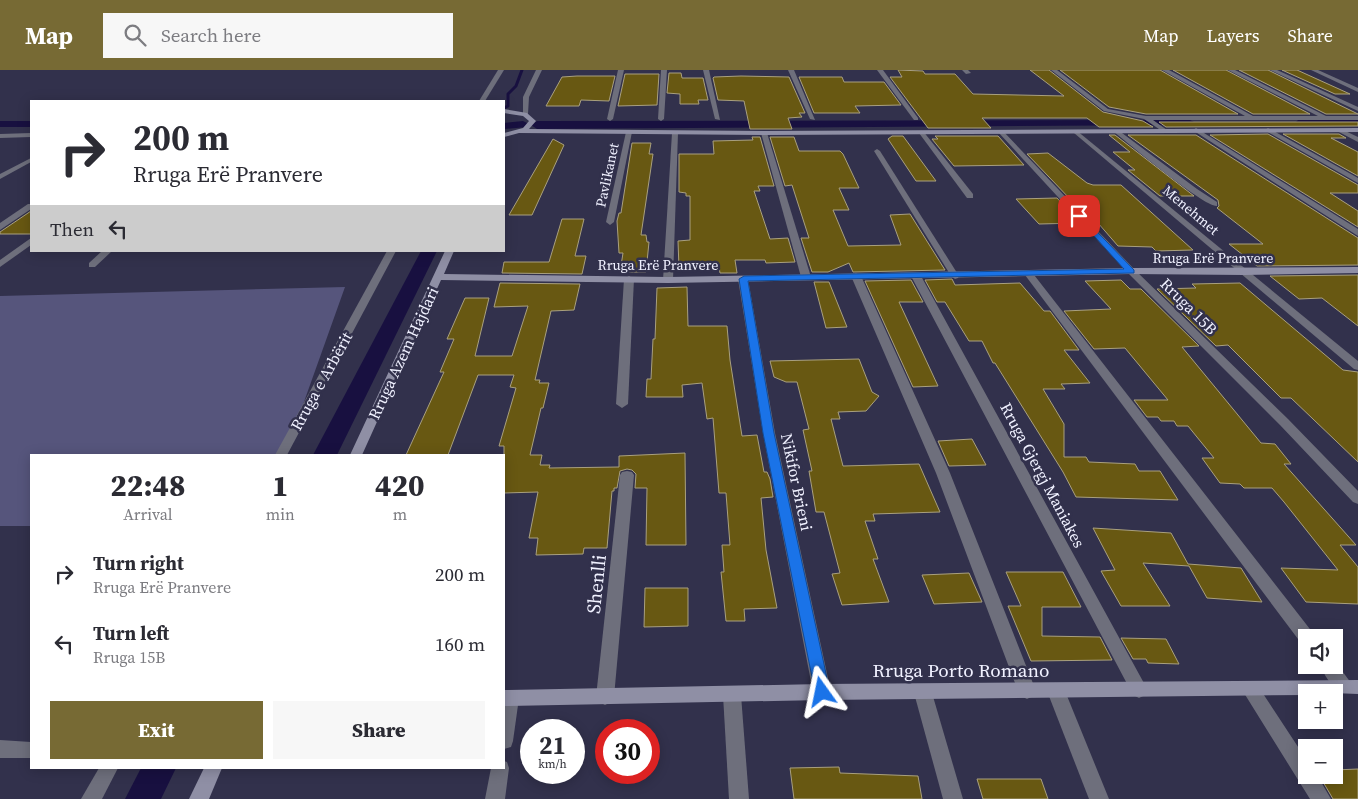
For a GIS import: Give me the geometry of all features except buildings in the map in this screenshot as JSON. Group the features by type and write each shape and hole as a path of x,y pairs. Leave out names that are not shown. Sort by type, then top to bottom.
{"street":[{"path":"483,100 501,70"},
{"path":"525,114 526,97 539,70"},
{"path":"610,119 621,70"},
{"path":"661,119 664,70"},
{"path":"706,70 718,119"},
{"path":"791,70 814,120"},
{"path":"880,70 916,119"},
{"path":"1054,70 1106,110 1148,119 1358,118"},
{"path":"1166,70 1252,118"},
{"path":"1231,70 1325,118"},
{"path":"1273,70 1358,109"},
{"path":"1314,70 1358,90"},
{"path":"505,111 525,114 532,118 532,124 519,131 505,135"},
{"path":"1148,119 1165,131"},
{"path":"1196,130 1358,234"},
{"path":"1268,130 1358,181"},
{"path":"1339,130 1358,140"},
{"path":"519,131 764,133 1358,130"},
{"path":"1116,131 1194,191 1214,204"},
{"name":"Pavlikanet","path":"610,222 629,132"},
{"path":"921,132 970,196"},
{"name":"Rruga 15B","path":"1001,132 1131,271 1284,422 1358,499"},
{"name":"Menehmet","path":"1076,132 1358,367"},
{"path":"668,280 675,133"},
{"path":"764,133 806,277"},
{"path":"1,136 30,135"},
{"path":"0,227 30,207"},
{"path":"0,264 30,243"},
{"path":"92,266 107,252"},
{"name":"Rruga e Arbërit","path":"282,454 391,252"},
{"name":"Rruga Azem Hajdari","path":"356,454 450,252"},
{"name":"Rruga Erë Pranvere","path":"438,277 668,280 955,276 1131,271 1358,270"},
{"path":"1028,273 1300,629"},
{"path":"856,276 943,473 1027,692"},
{"name":"Rruga Gjergj Maniakes","path":"916,276 1139,690"},
{"path":"622,404 629,279"},
{"name":"Nikifor Brieni","path":"744,279 768,433 822,692"},
{"name":"Shenlli","path":"605,697 627,474"},
{"path":"1337,674 1351,687"},
{"name":"Rruga Porto Romano","path":"507,698 822,692 1027,692 1351,687"},
{"path":"1250,688 1321,799"},
{"path":"1056,691 1099,799"},
{"path":"923,692 953,799"},
{"path":"732,695 739,799"},
{"path":"505,727 507,698"},
{"path":"0,749 30,750"},
{"path":"91,799 107,769"},
{"path":"199,799 213,769"},
{"path":"495,799 500,769"}],"lane":[{"path":"878,151 955,276"},
{"path":"0,177 30,161"}],"shaded area":[{"path":"345,287 285,454 30,454 30,526 0,526 0,296"}],"waterway":[{"path":"505,108 508,106 508,94 516,86 522,70"},
{"path":"1302,122 1358,122"},
{"path":"537,125 1190,123"},
{"path":"0,124 30,124"},
{"path":"505,126 523,125"},
{"path":"326,454 428,252"},
{"path":"143,799 158,769"}],"route":[{"path":"822,692 768,433 744,279 1131,271 1079,216"}]}
